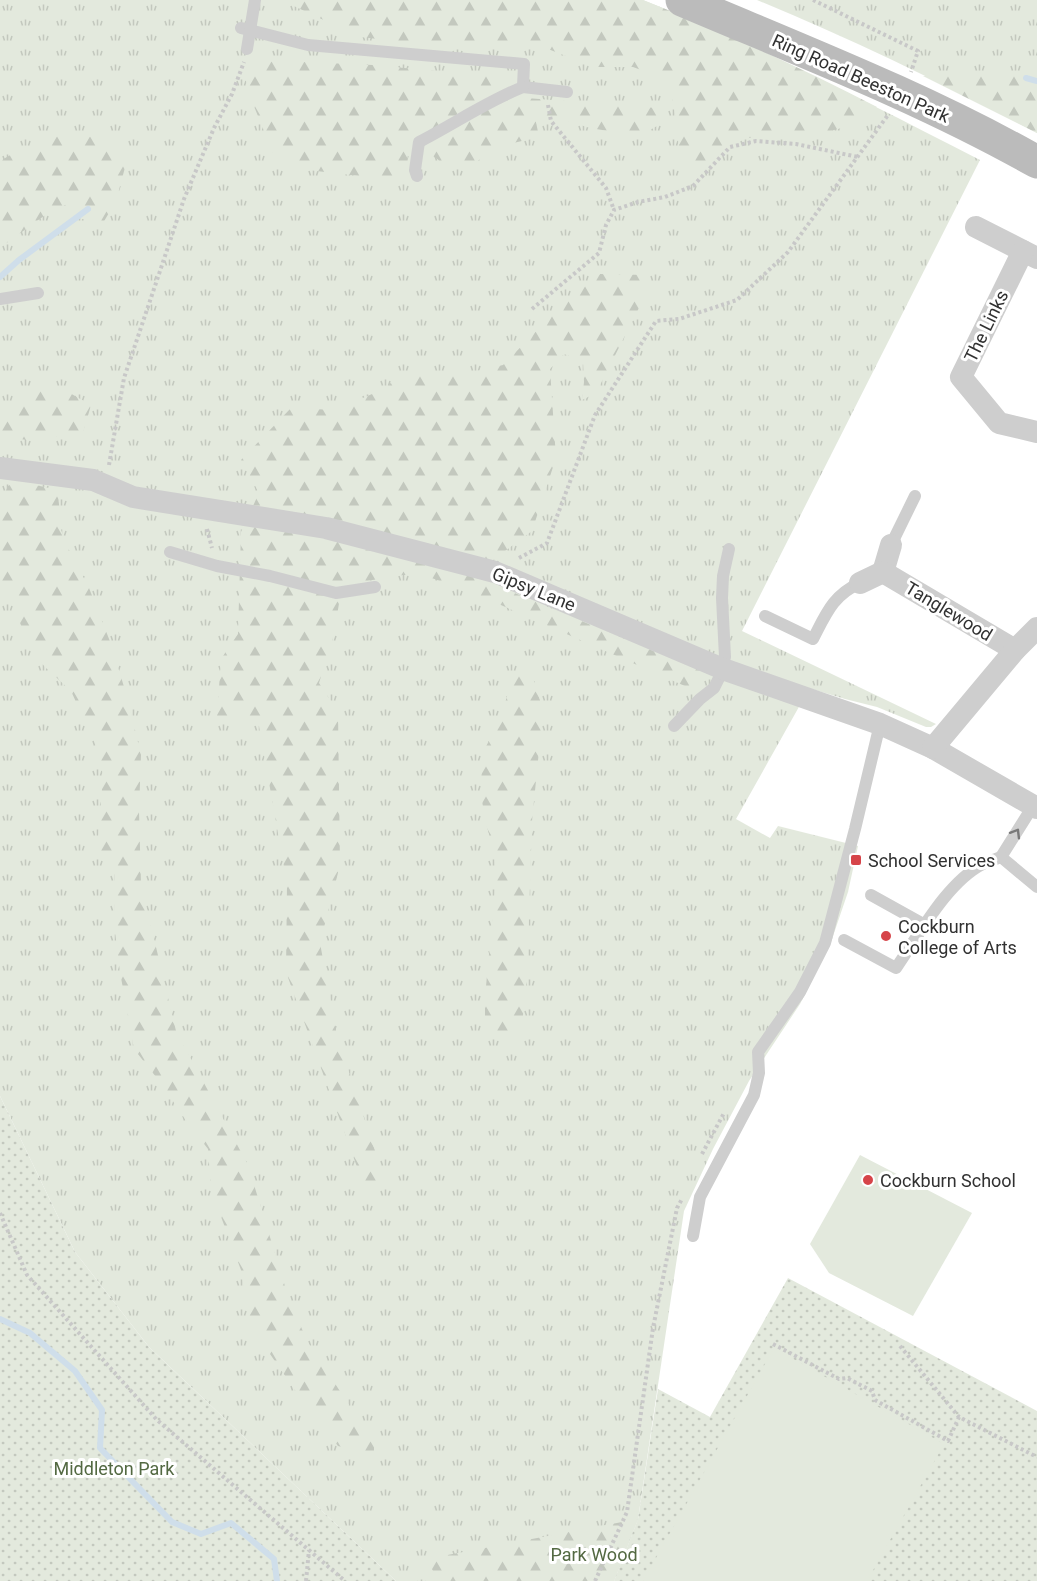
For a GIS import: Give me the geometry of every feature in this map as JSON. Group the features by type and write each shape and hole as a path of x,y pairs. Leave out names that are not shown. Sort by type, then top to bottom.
{"street":[{"name":"Ring Road Beeston Park","path":"682,0 902,95 991,136 1037,162"},
{"name":"The Links","path":"976,227 1030,254 961,377 999,423 1037,432"},
{"name":"Gipsy Lane","path":"0,468 93,480 133,497 326,528 495,572 720,667 880,724 933,748 1035,807"},
{"path":"860,583 883,572 891,545"},
{"name":"Tanglewood","path":"883,572 1015,650"},
{"path":"933,748 1015,650 1037,628"}],"lane":[{"path":"248,49 245,29 255,0"},
{"path":"245,29 308,45 524,64 523,87"},
{"path":"417,176 415,170 419,142 449,127 494,99 523,87 567,92"},
{"path":"0,299 38,293"},
{"path":"891,545 915,496"},
{"path":"674,726 714,688 720,676 720,667 725,657 723,576 729,549"},
{"path":"170,552 217,566 270,576 336,593 375,587"},
{"path":"765,616 813,639 837,598 846,589 860,583"},
{"path":"693,1236 700,1197 754,1095 759,1073 758,1052 800,992 825,943 880,724"},
{"path":"844,940 896,968 945,898 966,876 983,864 1001,857 1035,807"},
{"path":"1001,857 1037,887"},
{"path":"872,895 926,926"}],"path":[{"path":"495,572 547,543 595,415 656,321 679,319 738,300 788,252 902,95 918,51 813,0"},
{"path":"106,486 124,378 184,199 214,128 232,94 248,49"},
{"path":"545,90 551,121 606,188 614,210"},
{"path":"532,309 599,253 606,225 614,210 638,202 665,197 693,186 730,147 756,141 796,144 858,157"},
{"path":"202,508 217,566"},
{"path":"699,1161 724,1112"},
{"path":"595,1581 627,1512 653,1328 677,1208 686,1189"},
{"path":"0,1213 27,1275 157,1420 345,1581"},
{"path":"773,1344 838,1379 847,1378 872,1391 875,1400 948,1441 959,1417"},
{"path":"900,1346 959,1417 1037,1457"},
{"path":"306,1581 309,1550"}],"green space":[{"path":"0,0 643,0 771,56 980,160 742,631 936,724 926,727 877,707 726,663 800,705 736,819 770,838 778,826 858,846 848,892 831,942 800,1004 749,1081 684,1211 638,1519 614,1581 396,1581 149,1347 75,1252 0,1096"},
{"path":"281,0 643,0 762,50 877,107 860,123 823,133 789,132 730,141 709,161 680,165 672,97 660,77 633,67 594,67 548,49 479,42 423,44 360,37"},
{"path":"757,0 1037,0 1037,133 899,63"},
{"path":"254,62 373,65 508,78 526,98 658,108 657,126 639,136 590,128 558,118 535,117 539,137 501,146 468,167 443,163 427,152 412,129 407,161 393,180 291,168 273,153 249,94 244,72"},
{"path":"923,76 1037,76 1037,133"},
{"path":"58,136 104,137 127,160 116,201 103,223 82,219 71,203 43,217 0,247 0,161 19,150"},
{"path":"600,274 646,275 646,294 596,393 582,400 583,361 564,354 550,369 556,458 532,531 493,560 493,584 706,673 694,690 469,591 423,575 403,575 342,585 334,634 319,683 338,712 340,865 320,943 337,1036 384,1178 368,1197 286,972 287,884 259,726 217,716 221,659 238,634 241,532 259,493 241,460 291,408 335,410 386,388 402,371 464,374 503,365 559,308"},
{"path":"38,389 68,392 91,405 83,433 60,435 42,443 0,435 0,408 6,408 15,399"},
{"path":"17,481 58,490 60,527 67,546 89,588 111,644 128,700 141,755 139,812 141,884 176,1031 248,1165 288,1296 307,1341 374,1443 374,1455 338,1446 301,1399 250,1325 241,1270 211,1190 208,1149 134,1049 114,923 115,870 97,853 103,775 96,745 71,691 44,666 25,635 0,579 0,504 8,486"},
{"path":"519,675 532,675 543,710 532,821 527,978 521,1034 499,1041 485,1033 485,997 496,880 494,850 486,824 481,795 482,754 500,720 510,686"},
{"name":"Middleton Park","path":"0,1096 75,1252 149,1347 396,1581 0,1581"},
{"path":"860,1155 972,1213 913,1316 829,1273 810,1244"},
{"path":"788,1278 1037,1411 1037,1581 614,1581 638,1519 658,1389 710,1417"},
{"path":"774,1348 944,1444 867,1581 643,1581"},
{"name":"Park Wood","path":"638,1519 614,1581 439,1581 426,1559"}],"waterway":[{"path":"1026,78 1037,81"},
{"path":"0,277 19,260 88,209"},
{"path":"0,1319 30,1333 75,1371 102,1410 100,1448 172,1522 201,1534 231,1523 274,1559 277,1581"}],"place":[{"name":"School Services","path":"856,860"},
{"name":"Cockburn College of Arts","path":"886,936"},
{"name":"Cockburn School","path":"868,1180"}]}
